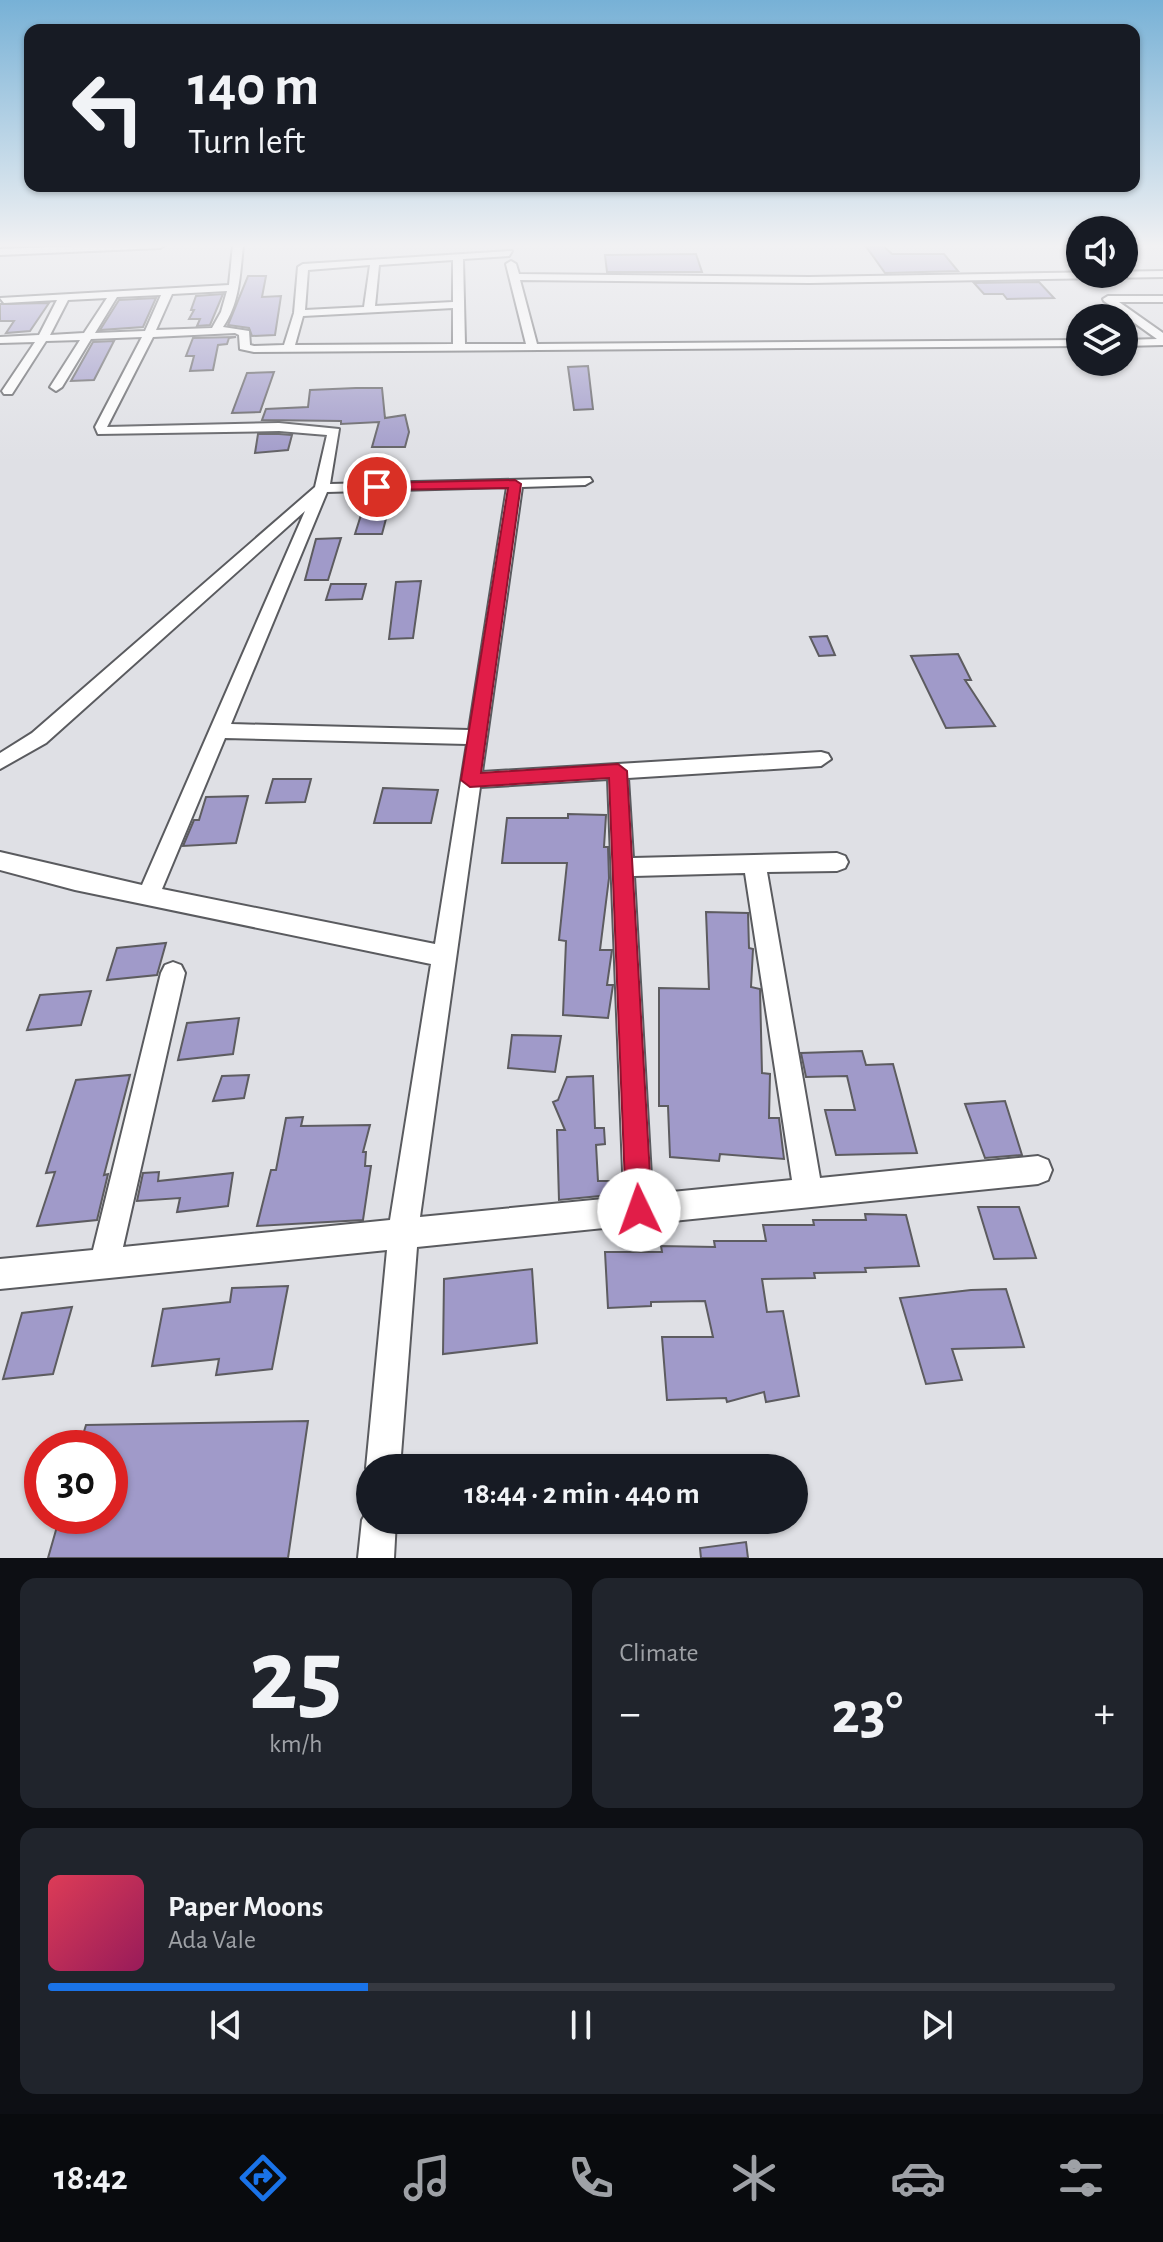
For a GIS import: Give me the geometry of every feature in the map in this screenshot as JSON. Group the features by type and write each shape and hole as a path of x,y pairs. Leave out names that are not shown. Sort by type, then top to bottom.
{"street":[{"path":"8,391 53,318"},
{"path":"56,387 99,318"},
{"path":"149,894 322,488 334,432 279,427 103,431 101,427 157,318"},
{"path":"215,331 224,318"},
{"path":"289,348 298,318"},
{"path":"458,318 459,347"},
{"path":"525,318 532,345"},
{"path":"1133,318 1163,340"},
{"path":"0,340 215,331 245,333 244,347 289,348 1066,343"},
{"path":"1138,342 1163,340"},
{"path":"0,762 39,738 322,488 585,481"},
{"path":"384,1454 403,1233 515,484"},
{"path":"221,731 477,737"},
{"path":"470,780 821,759"},
{"path":"618,771 639,1210"},
{"path":"0,861 75,881 149,894 229,914 444,956"},
{"path":"623,867 837,862"},
{"path":"755,864 808,1193"},
{"path":"104,1264 173,973"},
{"path":"0,1274 1038,1170"},
{"path":"376,1558 378,1534"}],"building":[{"path":"0,318 39,318 30,331 6,333 14,321 0,321"},
{"path":"108,318 147,318 143,327 100,330"},
{"path":"213,318 210,325 197,326 200,319 189,319"},
{"path":"231,318 278,318 275,335 252,336 249,328 228,325"},
{"path":"236,337 229,338 227,344 218,345 213,370 190,371 194,356 186,356 193,338"},
{"path":"114,341 94,380 71,381 93,342"},
{"path":"588,366 593,409 574,410 568,367"},
{"path":"274,372 260,412 232,413 247,373"},
{"path":"382,388 385,418 405,415 409,432 405,447 372,447 379,422 341,424 341,421 262,420 266,409 308,407 310,390"},
{"path":"258,434 292,435 288,450 255,453"},
{"path":"392,496 382,534 355,534 366,499"},
{"path":"341,538 328,580 305,580 316,539"},
{"path":"421,581 413,638 389,639 396,582"},
{"path":"331,584 366,584 362,599 326,600"},
{"path":"827,636 835,655 819,656 810,637"},
{"path":"958,654 971,680 965,680 995,726 946,728 911,656"},
{"path":"273,779 311,779 305,802 266,803"},
{"path":"383,788 438,790 431,823 374,823"},
{"path":"248,796 236,843 183,846 194,820 199,820 206,797"},
{"path":"568,814 606,815 604,847 608,847 609,878 600,950 612,950 607,985 613,985 608,1018 563,1015 566,941 559,940 567,863 502,863 507,818 568,818"},
{"path":"706,912 748,913 749,948 753,949 751,987 760,989 762,1073 770,1074 769,1118 779,1118 784,1159 720,1154 719,1161 670,1157 668,1106 659,1106 659,988 709,989"},
{"path":"166,943 157,975 107,980 117,948"},
{"path":"91,991 81,1025 27,1030 40,995"},
{"path":"239,1018 233,1054 178,1060 187,1023"},
{"path":"512,1035 561,1036 555,1072 508,1068"},
{"path":"862,1051 866,1065 893,1064 917,1153 836,1155 825,1110 855,1110 847,1076 806,1077 801,1053"},
{"path":"130,1075 104,1175 108,1174 97,1220 37,1226 55,1172 46,1173 76,1080"},
{"path":"249,1075 244,1098 213,1101 222,1076"},
{"path":"593,1076 595,1128 604,1128 605,1144 596,1145 598,1181 609,1181 610,1195 559,1200 557,1130 565,1130 553,1102 558,1100 567,1077"},
{"path":"1005,1101 1022,1155 985,1158 965,1104"},
{"path":"303,1117 301,1126 370,1125 363,1152 366,1152 365,1166 371,1166 363,1220 257,1226 271,1170 276,1170 286,1118"},
{"path":"159,1172 158,1181 233,1173 228,1206 177,1212 180,1198 137,1201 143,1173"},
{"path":"978,1207 1019,1207 1036,1258 994,1259"},
{"path":"865,1214 906,1215 919,1266 865,1268 866,1272 814,1273 815,1278 762,1279 767,1312 783,1311 799,1396 766,1402 764,1392 727,1402 726,1398 667,1400 662,1337 713,1337 705,1301 651,1302 651,1306 608,1308 605,1252 662,1252 661,1246 715,1247 714,1241 766,1241 763,1225 814,1225 813,1220 866,1220"},
{"path":"532,1269 537,1343 443,1354 444,1279"},
{"path":"288,1286 272,1369 216,1375 219,1359 152,1366 163,1309 230,1302 232,1288"},
{"path":"1006,1289 1024,1347 952,1349 962,1380 926,1384 900,1298"},
{"path":"72,1307 53,1374 3,1379 22,1313"},
{"path":"308,1421 288,1558 48,1558 55,1534 128,1534 128,1430 84,1430 86,1425"},
{"path":"746,1542 748,1558 701,1558 700,1548"}],"route":[{"path":"377,487 515,484 470,780 618,771 639,1210"}]}
